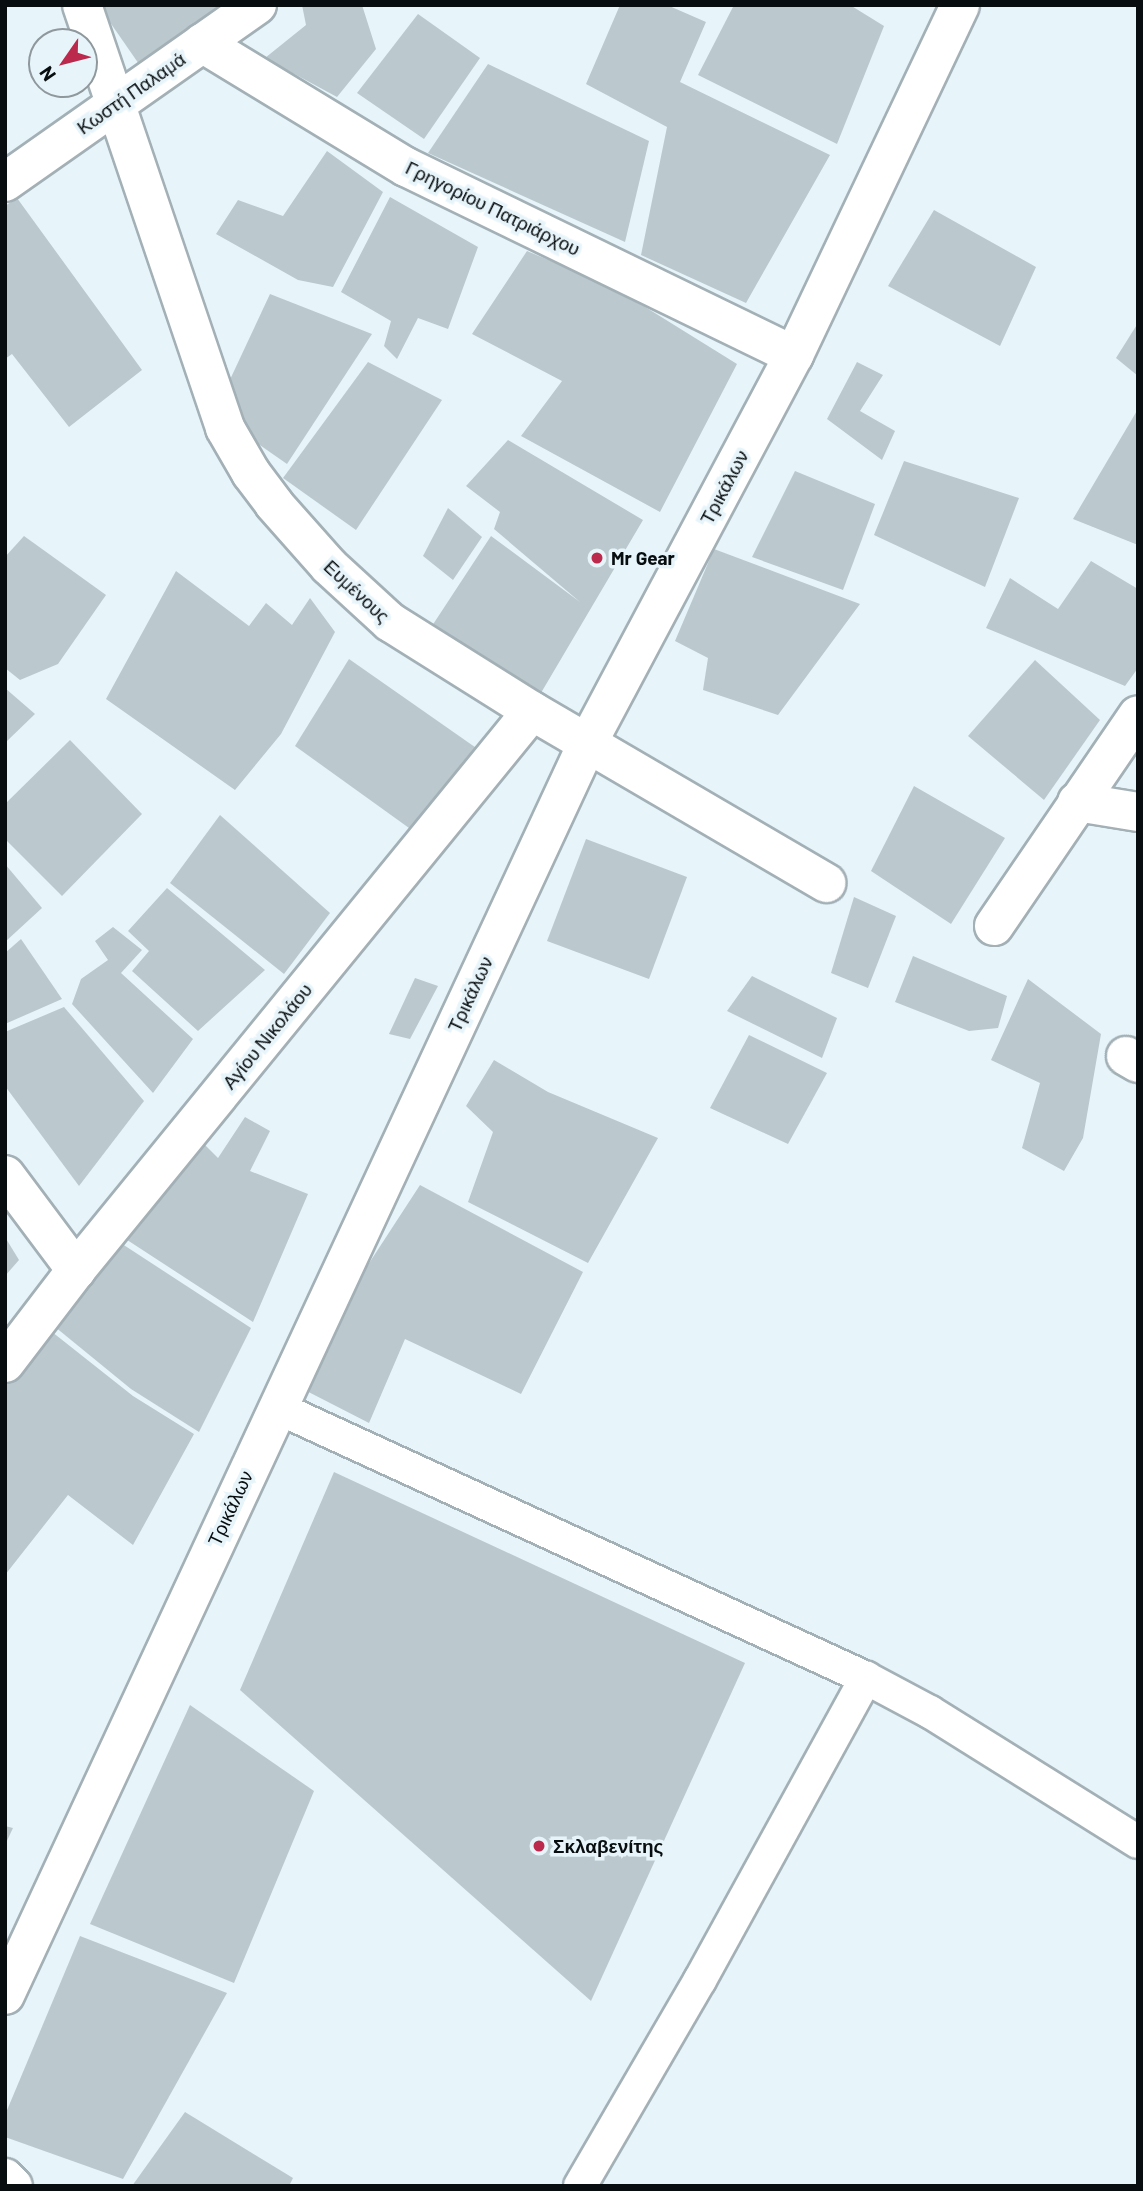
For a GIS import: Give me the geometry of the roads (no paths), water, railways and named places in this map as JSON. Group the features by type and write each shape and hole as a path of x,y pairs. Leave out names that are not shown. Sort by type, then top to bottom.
{"street":[{"path":"82,5 117,103"},
{"name":"Κωστή Παλαμά","path":"5,182 257,5"},
{"name":"Τρικάλων","path":"5,1995 276,1407 587,744 794,355 960,5"},
{"name":"Γρηγορίου Πατριάρχου","path":"202,43 406,167 794,355"},
{"name":"Ευμένους","path":"117,103 225,428 251,472 329,566 390,622 587,744 826,883"},
{"name":"Αγίου Νικολάου","path":"5,1363 76,1270 532,711"},
{"path":"994,926 1138,715"},
{"path":"1077,802 1138,812"},
{"path":"5,1175 76,1270"},
{"path":"5,2178 13,2186"}],"lane":[{"path":"276,1407 866,1678 930,1712 1138,1842"},
{"path":"580,2186 700,1980 866,1678"}],"place":[{"name":"Mr Gear","path":"597,558"},
{"name":"Σκλαβενίτης","path":"539,1846"}]}
